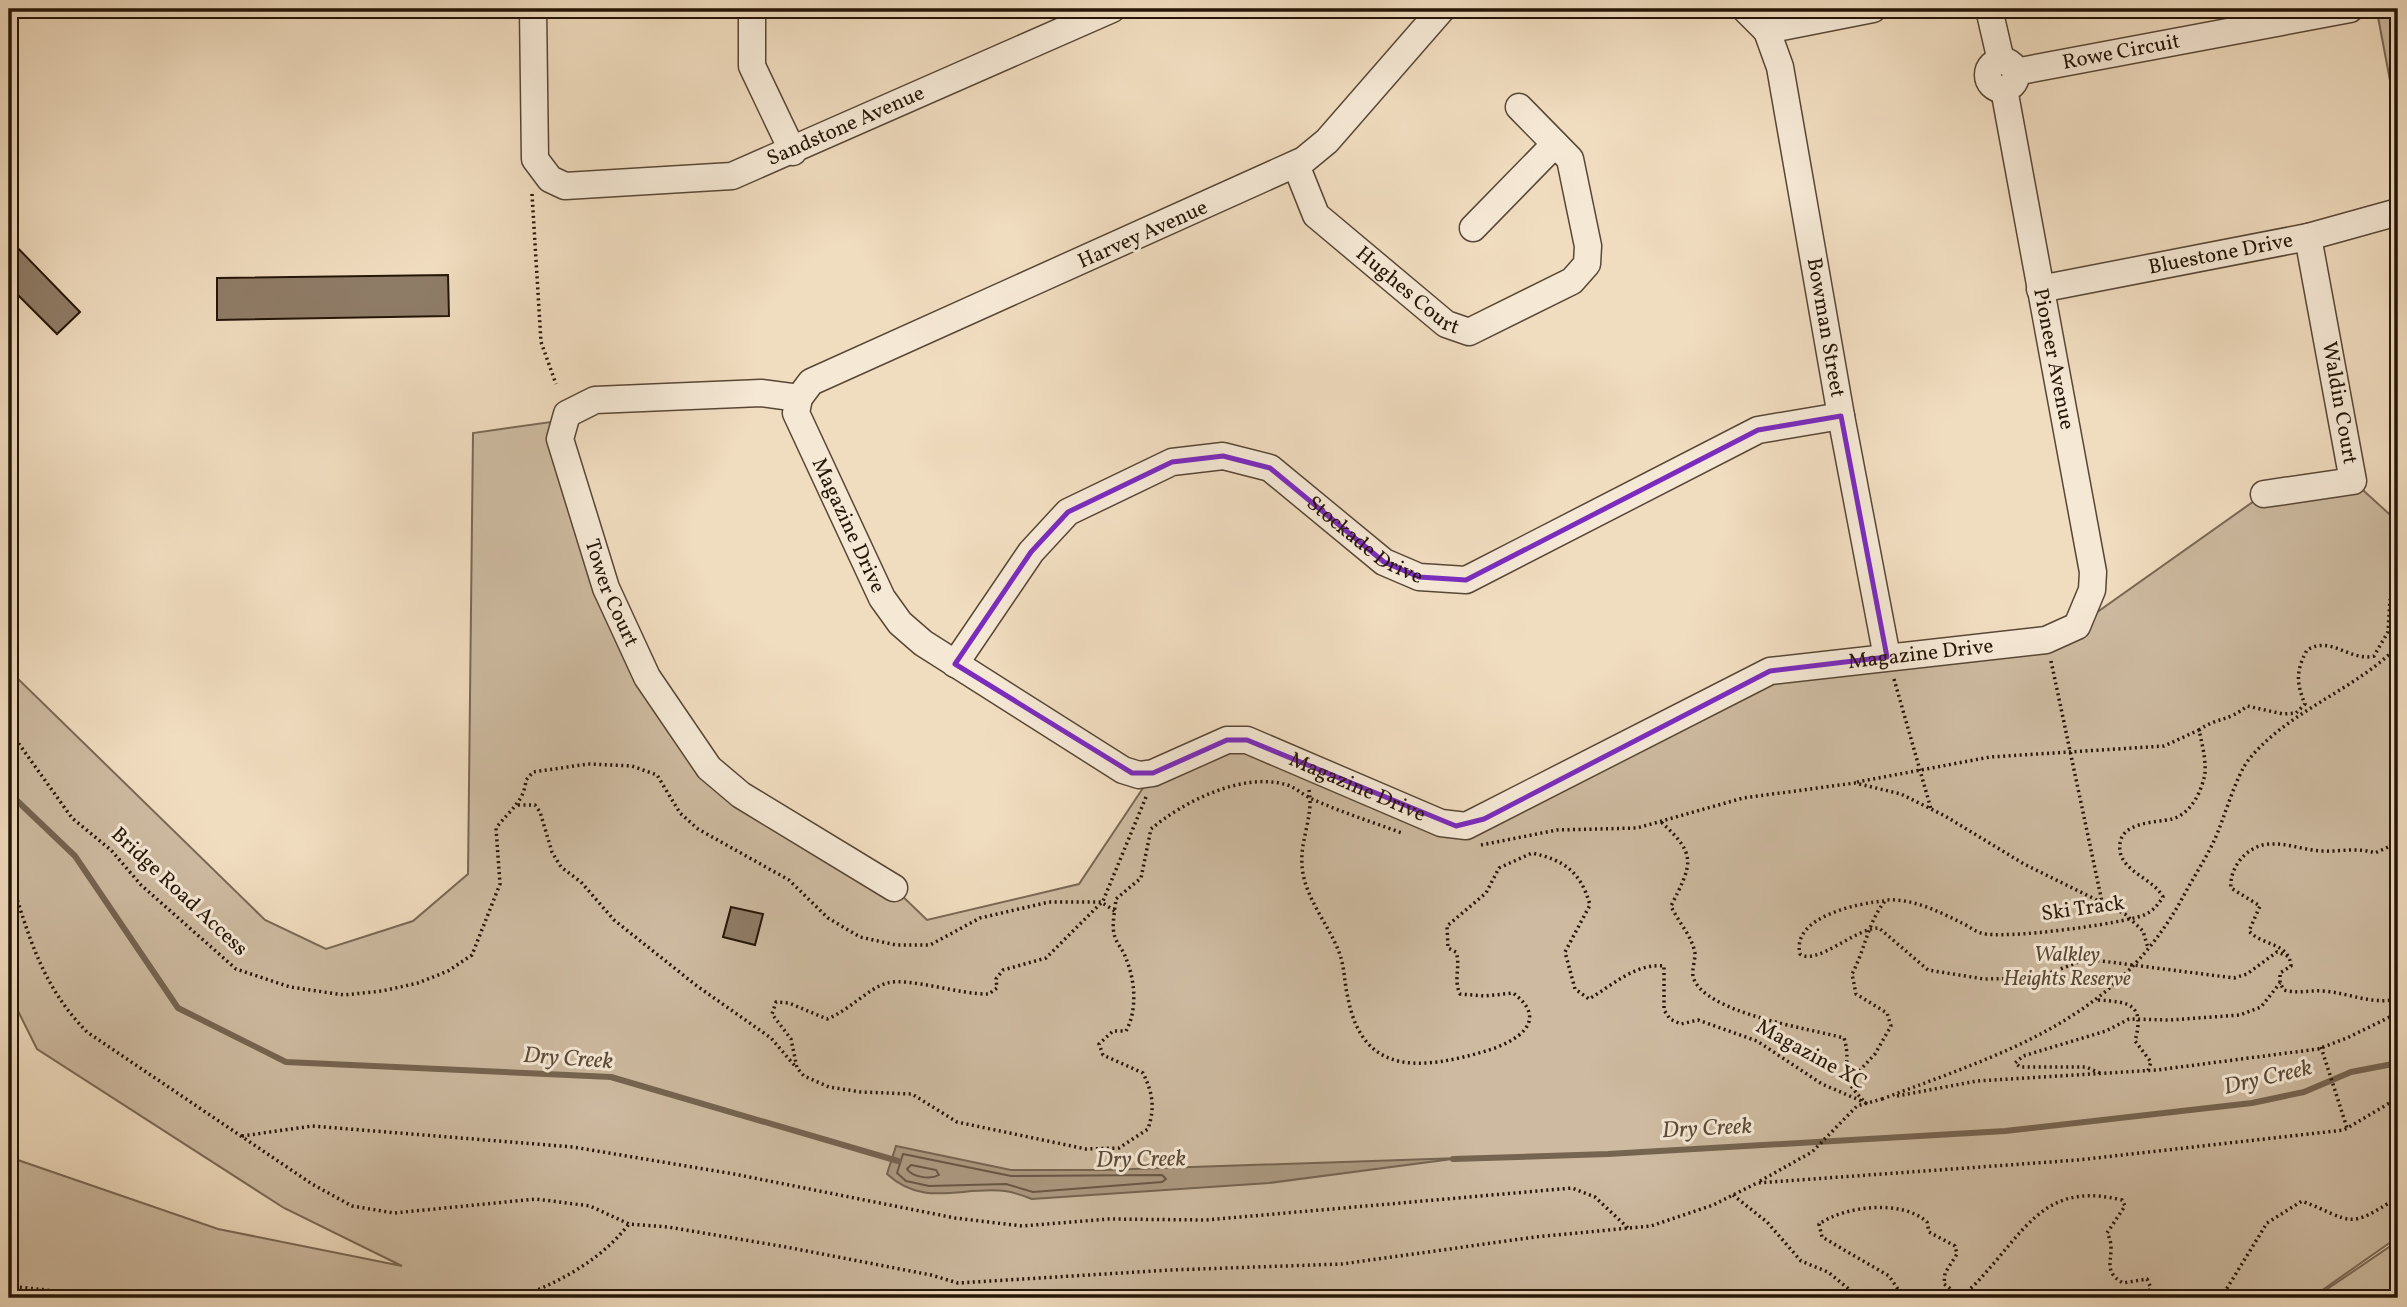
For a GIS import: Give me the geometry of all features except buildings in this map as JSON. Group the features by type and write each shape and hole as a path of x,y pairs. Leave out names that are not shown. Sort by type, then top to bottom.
{"street":[{"name":"Sandstone Avenue","path":"533,9 535,159 550,179 565,186 732,176 793,152 1112,9"},
{"path":"752,9 752,66 793,152"},
{"name":"Harvey Avenue","path":"799,398 811,382 1296,165 1327,141 1442,9"},
{"name":"Bowman Street","path":"1745,9 1766,30 1780,66 1841,416 1887,657"},
{"path":"1766,30 1873,9"},
{"name":"Pioneer Avenue","path":"1989,9 2007,74 2040,289 2093,572 2092,590 2077,626"},
{"name":"Rowe Circuit","path":"2007,74 2350,9"},
{"name":"Hughes Court","path":"1296,165 1316,215 1446,324 1469,332 1572,281 1587,264 1588,246 1570,159 1519,107"},
{"path":"1473,228 1555,144"},
{"name":"Bluestone Drive","path":"2040,289 2308,237 2398,212"},
{"name":"Waldin Court","path":"2264,494 2353,481 2308,237"},
{"name":"Tower Court","path":"799,398 761,393 595,400 567,414 560,439 606,588 648,677 709,768 741,795 894,888"},
{"name":"Magazine Drive","path":"799,398 796,413 882,598 913,635 955,664 1132,773 1153,773 1227,740 1247,740 1441,823 1456,826 1484,819 1770,671 2046,640 2077,626"},
{"name":"Stockade Drive","path":"955,664 1031,552 1068,512 1172,462 1223,456 1270,468 1384,562 1419,577 1466,580 1758,430 1841,416"}],"path":[{"path":"532,194 541,342 556,384"},
{"path":"1886,900 1870,928 1864,951 1852,974 1852,984 1856,994 1887,1013 1891,1026 1875,1054 1848,1083 1844,1072 1847,1049 1844,1038 1747,1013 1712,999 1700,986 1693,976 1695,953 1671,906 1689,869 1686,853 1678,836 1660,821 1744,798 1855,783 1990,757 2164,746 2212,721 2225,721 2248,706 2283,714 2296,713 2305,704 2298,688 2297,670 2307,650 2323,644 2365,658 2374,656 2388,632 2390,600 2398,590"},
{"path":"2046,640 2072,750 2102,902"},
{"path":"1882,1099 2032,1040 2098,1000 2134,965 2180,902 2213,842 2248,759 2289,723 2348,685 2398,646"},
{"path":"1887,657 1922,771 1931,810"},
{"name":"Bridge Road Access","path":"9,730 72,818 111,850 141,885 236,969 289,987 344,995 418,984 448,971 472,955 499,884 496,828 518,805 525,791 526,780 533,772 588,764 632,766 657,775 680,813 698,829 789,880 828,918 860,937 896,945 930,945 980,918 1049,902 1101,902"},
{"name":"Ski Track","path":"1886,900 1902,899 1980,933 2004,936 2028,932 2064,932 2077,926 2130,919 2153,911 2163,897 2158,887 2132,869 2123,858 2120,851 2122,839 2130,830 2148,820 2174,818 2189,809 2201,790 2205,771 2199,730"},
{"path":"1855,783 1901,794 2024,864 2102,902 2130,919 2143,931 2148,948"},
{"path":"518,805 535,805 561,867 581,882 614,920 677,967 697,986 771,1038 804,1076 829,1087 860,1092 912,1094 957,1122 981,1128 1008,1130 1034,1140 1067,1143 1086,1149 1119,1148 1148,1129 1154,1109 1152,1092 1143,1073 1103,1055 1099,1044 1113,1031 1126,1031 1134,1007 1126,957 1114,936 1116,899 1141,878 1151,829 1211,794 1236,786"},
{"name":"Magazine XC","path":"1307,786 1310,798 1302,864 1307,887 1345,967 1348,1000 1360,1031 1373,1052 1394,1060 1434,1064 1505,1045 1526,1030 1530,1018 1527,1007 1513,993 1485,996 1460,994 1455,984 1460,962 1456,952 1448,948 1447,926 1486,893 1499,868 1532,853 1567,865 1580,877 1587,894 1590,905 1565,952 1575,989 1589,999 1621,977 1651,965 1664,966 1664,1010 1670,1019 1681,1024 1698,1020 1757,1041 1822,1084 1866,1103"},
{"path":"797,1068 791,1039 772,1014 776,1002 789,1003 827,1019 844,1012 869,992 888,983 989,994 997,988 996,979 1003,970 1046,958 1101,902 1131,838 1147,795"},
{"path":"2398,820 2395,823 2395,844 2375,853 2362,848 2346,852 2306,850 2270,844 2252,850 2238,861 2230,876 2231,888 2260,906 2249,931 2256,939 2283,949 2290,957 2291,966 2280,972 2280,983 2284,990 2293,993 2324,990 2370,1002 2398,999"},
{"path":"9,874 45,977 63,1007 87,1032 312,1184 352,1206 394,1213 536,1199 590,1206 629,1224 668,1227 786,1247 931,1275 958,1283 1170,1270 1342,1264 1535,1237 1628,1228 1676,1219 1733,1195 1812,1152 1850,1112 1866,1103 1977,1081 2148,1071 2321,1048 2398,1013"},
{"path":"1886,900 1834,911 1812,926 1803,937 1799,950 1804,957 1819,955 1858,932 1879,928 1928,970 1984,979 2037,978 2086,959 2234,978 2247,974 2277,952 2290,957"},
{"path":"1101,902 1115,911"},
{"path":"2103,1074 2086,1067 2020,1067 2015,1063 2022,1056 2106,1031 2129,1019 2139,1017 2170,1020 2240,1015 2261,1007 2280,983"},
{"path":"2098,1000 2126,1002 2134,1007 2139,1017 2135,1041 2151,1062 2148,1071"},
{"path":"2321,1048 2347,1128"},
{"name":"Magazine XC","path":"1848,1083 1866,1103"},
{"path":"1757,1182 2078,1160 2347,1128 2398,1098"},
{"path":"240,1136 312,1126 573,1147 734,1174 955,1218 1022,1226 1109,1219 1206,1220 1572,1188 1595,1196 1628,1228"},
{"path":"1904,1298 1889,1276 1822,1237 1819,1224 1840,1214 1877,1209 1907,1209 1919,1215 1927,1222 1929,1232 1955,1247 1957,1254 1945,1273 1944,1284 1960,1296 1980,1279 2041,1213 2065,1197 2082,1194 2106,1196 2122,1200 2125,1206 2107,1233 2113,1250 2109,1268 2113,1278 2123,1283 2147,1279 2151,1288 2144,1298"},
{"path":"1733,1195 1767,1222 1801,1261 1828,1272 1860,1298"},
{"path":"2221,1298 2267,1223 2302,1201 2334,1218 2351,1222 2379,1210 2398,1197"},
{"path":"520,1298 589,1264 613,1244 629,1224"},
{"path":"9,1286 73,1293 83,1298"}],"highlighted area":[{"path":"1841,416 1887,657 1770,671 1484,819 1456,826 1247,740 1227,740 1153,773 1132,773 955,664 1031,552 1068,512 1172,462 1223,456 1270,468 1384,562 1419,577 1466,580 1758,430"}],"green space":[{"path":"2398,13 2398,123 2378,17"},
{"name":"Walkley Heights Reserve","path":"565,420 637,655 741,795 894,888 927,920 1079,884 1153,773 1238,738 1456,826 1770,671 2069,632 2264,494 2353,481 2398,522 2398,1237 2311,1298 9,1298 9,1157 218,1229 402,1266 284,1208 37,1049 9,993 9,670 265,920 326,949 413,921 468,874 473,433"},
{"path":"2398,1241 2398,1298 2314,1298"}],"water":[{"path":"896,1146 1011,1170 1104,1170 1460,1158 1269,1183 1032,1199 1005,1191 929,1193 915,1190 887,1174"}],"waterway":[{"name":"Dry Creek","path":"9,793 75,856 178,1008 286,1062 611,1077 898,1161"},
{"name":"Dry Creek","path":"1453,1159 1608,1154 2005,1131 2252,1103 2304,1092 2351,1072 2398,1063"}]}
